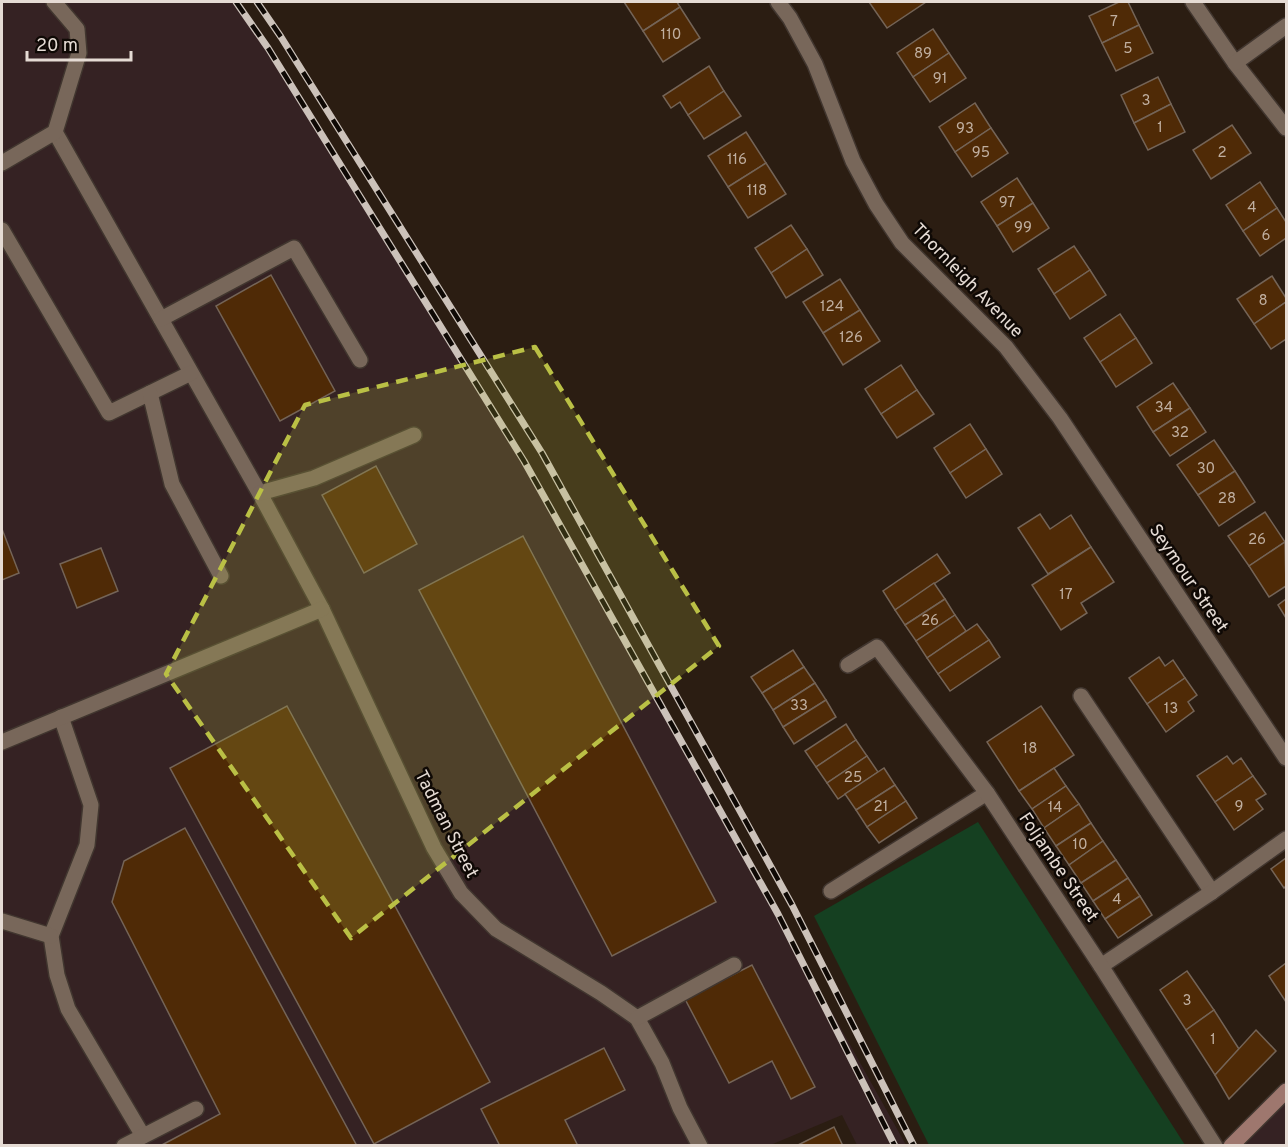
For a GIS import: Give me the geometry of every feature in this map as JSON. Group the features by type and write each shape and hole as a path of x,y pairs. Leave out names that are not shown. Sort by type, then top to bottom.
{"street":[{"path":"2,163 55,132 79,52 77,29 54,2"},
{"name":"Thornleigh Avenue","path":"778,2 790,18 815,64 853,161 876,204 902,243 1006,347 1060,418"},
{"path":"1193,2 1235,63 1287,128"},
{"path":"1235,63 1287,26"},
{"name":"Tadman Street","path":"55,132 262,498 322,609 434,848 461,893 496,929 637,1018 662,1063 680,1108 700,1146"},
{"path":"2,230 110,413 191,373"},
{"path":"161,319 294,248 360,360"},
{"path":"150,393 172,484 221,576"},
{"name":"Seymour Street","path":"1060,418 1287,758"},
{"path":"262,498 414,435"},
{"path":"2,742 322,609"},
{"name":"Foljambe Street","path":"848,665 877,647 987,794 1101,966 1215,1146"},
{"path":"1081,696 1212,892"},
{"path":"61,717 91,805 87,845 51,936 57,975 68,1009 143,1136"},
{"path":"831,891 987,794"},
{"path":"1101,966 1287,839"},
{"path":"2,921 51,936"},
{"path":"637,1018 734,964"},
{"path":"1231,1146 1287,1091"},
{"path":"124,1146 196,1109"}],"highlighted area":[{"path":"535,347 719,646 351,938 166,674 305,405"}],"shaded area":[{"path":"2,2 236,2 268,48 524,461 906,1145 857,1145 842,1115 768,1146 2,1146"},
{"path":"1286,1091 1286,1145 1231,1145"}],"green space":[{"path":"978,822 1185,1145 929,1145 814,916"}],"building":[{"path":"624,2 677,2 680,7 643,31"},
{"path":"869,2 926,2 887,28"},
{"path":"1119,2 1128,2 1139,25 1102,43 1089,16"},
{"path":"680,7 700,38 663,62 643,31"},
{"path":"1139,25 1153,53 1116,71 1102,43"},
{"path":"933,29 949,53 913,77 897,53"},
{"path":"949,53 966,78 930,102 913,77"},
{"path":"709,66 724,91 688,115 680,102 671,108 663,96"},
{"path":"1158,77 1171,104 1134,123 1121,95"},
{"path":"724,91 741,116 704,139 688,115"},
{"path":"975,103 991,128 955,152 939,127"},
{"path":"1171,104 1185,132 1148,150 1134,123"},
{"path":"1232,125 1251,153 1211,179 1193,150"},
{"path":"991,128 1008,153 972,177 955,152"},
{"path":"746,132 766,163 728,187 708,156"},
{"path":"766,163 786,194 748,218 728,187"},
{"path":"1017,178 1033,203 997,226 981,202"},
{"path":"1260,182 1277,208 1243,231 1226,205"},
{"path":"1033,203 1049,228 1013,252 997,226"},
{"path":"1277,208 1286,222 1286,238 1260,256 1243,231"},
{"path":"791,225 807,249 771,273 755,248"},
{"path":"1074,246 1090,270 1054,294 1038,269"},
{"path":"807,249 823,275 786,298 771,273"},
{"path":"1090,270 1106,295 1070,319 1054,294"},
{"path":"271,275 335,391 280,421 216,306"},
{"path":"1272,276 1286,298 1286,302 1254,324 1237,299"},
{"path":"840,279 860,310 823,333 803,302"},
{"path":"1286,302 1286,339 1271,349 1254,324"},
{"path":"860,310 880,341 843,365 823,333"},
{"path":"1120,314 1136,338 1100,362 1084,338"},
{"path":"1136,338 1152,363 1116,387 1100,362"},
{"path":"901,365 917,390 881,414 865,389"},
{"path":"1173,383 1190,408 1153,432 1137,407"},
{"path":"917,390 934,414 897,438 881,414"},
{"path":"1190,408 1206,432 1170,456 1153,432"},
{"path":"970,424 986,449 950,473 934,448"},
{"path":"1214,440 1235,471 1198,495 1177,465"},
{"path":"986,449 1002,474 966,498 950,473"},
{"path":"376,466 417,544 364,573 322,495"},
{"path":"1235,471 1255,502 1219,526 1198,495"},
{"path":"1265,512 1285,542 1249,566 1228,536"},
{"path":"1040,514 1050,529 1071,515 1091,547 1048,574 1018,528"},
{"path":"2,529 19,573 2,580"},
{"path":"523,536 716,902 612,956 419,590"},
{"path":"1285,542 1286,586 1269,597 1249,566"},
{"path":"1091,547 1114,582 1081,603 1087,613 1061,630 1032,585"},
{"path":"101,548 118,591 77,608 60,564"},
{"path":"937,554 950,573 895,610 883,591"},
{"path":"934,583 945,599 905,625 895,610"},
{"path":"945,599 955,615 916,641 905,625"},
{"path":"1286,599 1286,618 1278,605"},
{"path":"955,615 966,631 927,658 916,641"},
{"path":"977,624 989,640 938,674 927,658"},
{"path":"989,640 1000,657 950,691 938,674"},
{"path":"793,650 804,667 762,693 751,677"},
{"path":"1159,657 1165,666 1173,660 1185,678 1147,704 1129,678"},
{"path":"804,667 815,683 773,710 762,693"},
{"path":"1185,678 1197,695 1188,702 1194,711 1166,732 1147,704"},
{"path":"815,683 826,700 783,727 773,710"},
{"path":"826,700 836,717 794,744 783,727"},
{"path":"287,706 490,1082 374,1144 170,768"},
{"path":"1041,706 1074,755 1019,791 987,742"},
{"path":"846,724 856,740 816,767 805,751"},
{"path":"856,740 867,756 827,783 816,767"},
{"path":"867,756 878,772 838,799 827,783"},
{"path":"1227,756 1233,764 1241,758 1253,776 1215,802 1197,776"},
{"path":"884,768 895,785 856,810 845,794"},
{"path":"1054,768 1066,786 1032,809 1019,791"},
{"path":"1253,776 1266,794 1256,800 1263,809 1234,830 1215,802"},
{"path":"895,785 906,801 867,827 856,810"},
{"path":"1066,786 1079,804 1044,828 1032,809"},
{"path":"906,801 917,818 879,843 867,827"},
{"path":"1079,804 1091,823 1056,846 1044,828"},
{"path":"1091,823 1103,841 1069,865 1056,846"},
{"path":"185,828 357,1146 160,1146 220,1114 112,902 124,861"},
{"path":"1103,841 1116,860 1081,883 1069,865"},
{"path":"1286,858 1286,886 1284,888 1271,869"},
{"path":"1116,860 1128,878 1093,901 1081,883"},
{"path":"1128,878 1140,896 1105,919 1093,901"},
{"path":"1140,896 1152,915 1118,938 1105,919"},
{"path":"1286,963 1286,1002 1269,976"},
{"path":"752,965 815,1087 791,1099 772,1061 729,1083 685,999"},
{"path":"1187,971 1214,1010 1186,1030 1160,990"},
{"path":"1214,1010 1239,1049 1215,1075 1186,1030"},
{"path":"1256,1030 1276,1051 1229,1099 1215,1075"},
{"path":"604,1048 625,1090 565,1120 578,1146 500,1146 481,1109"},
{"path":"834,1127 843,1146 796,1146"}],"railway":[{"path":"236,2 268,48 524,461 778,914 895,1146"},
{"path":"257,2 542,453 792,905 914,1146"}]}
